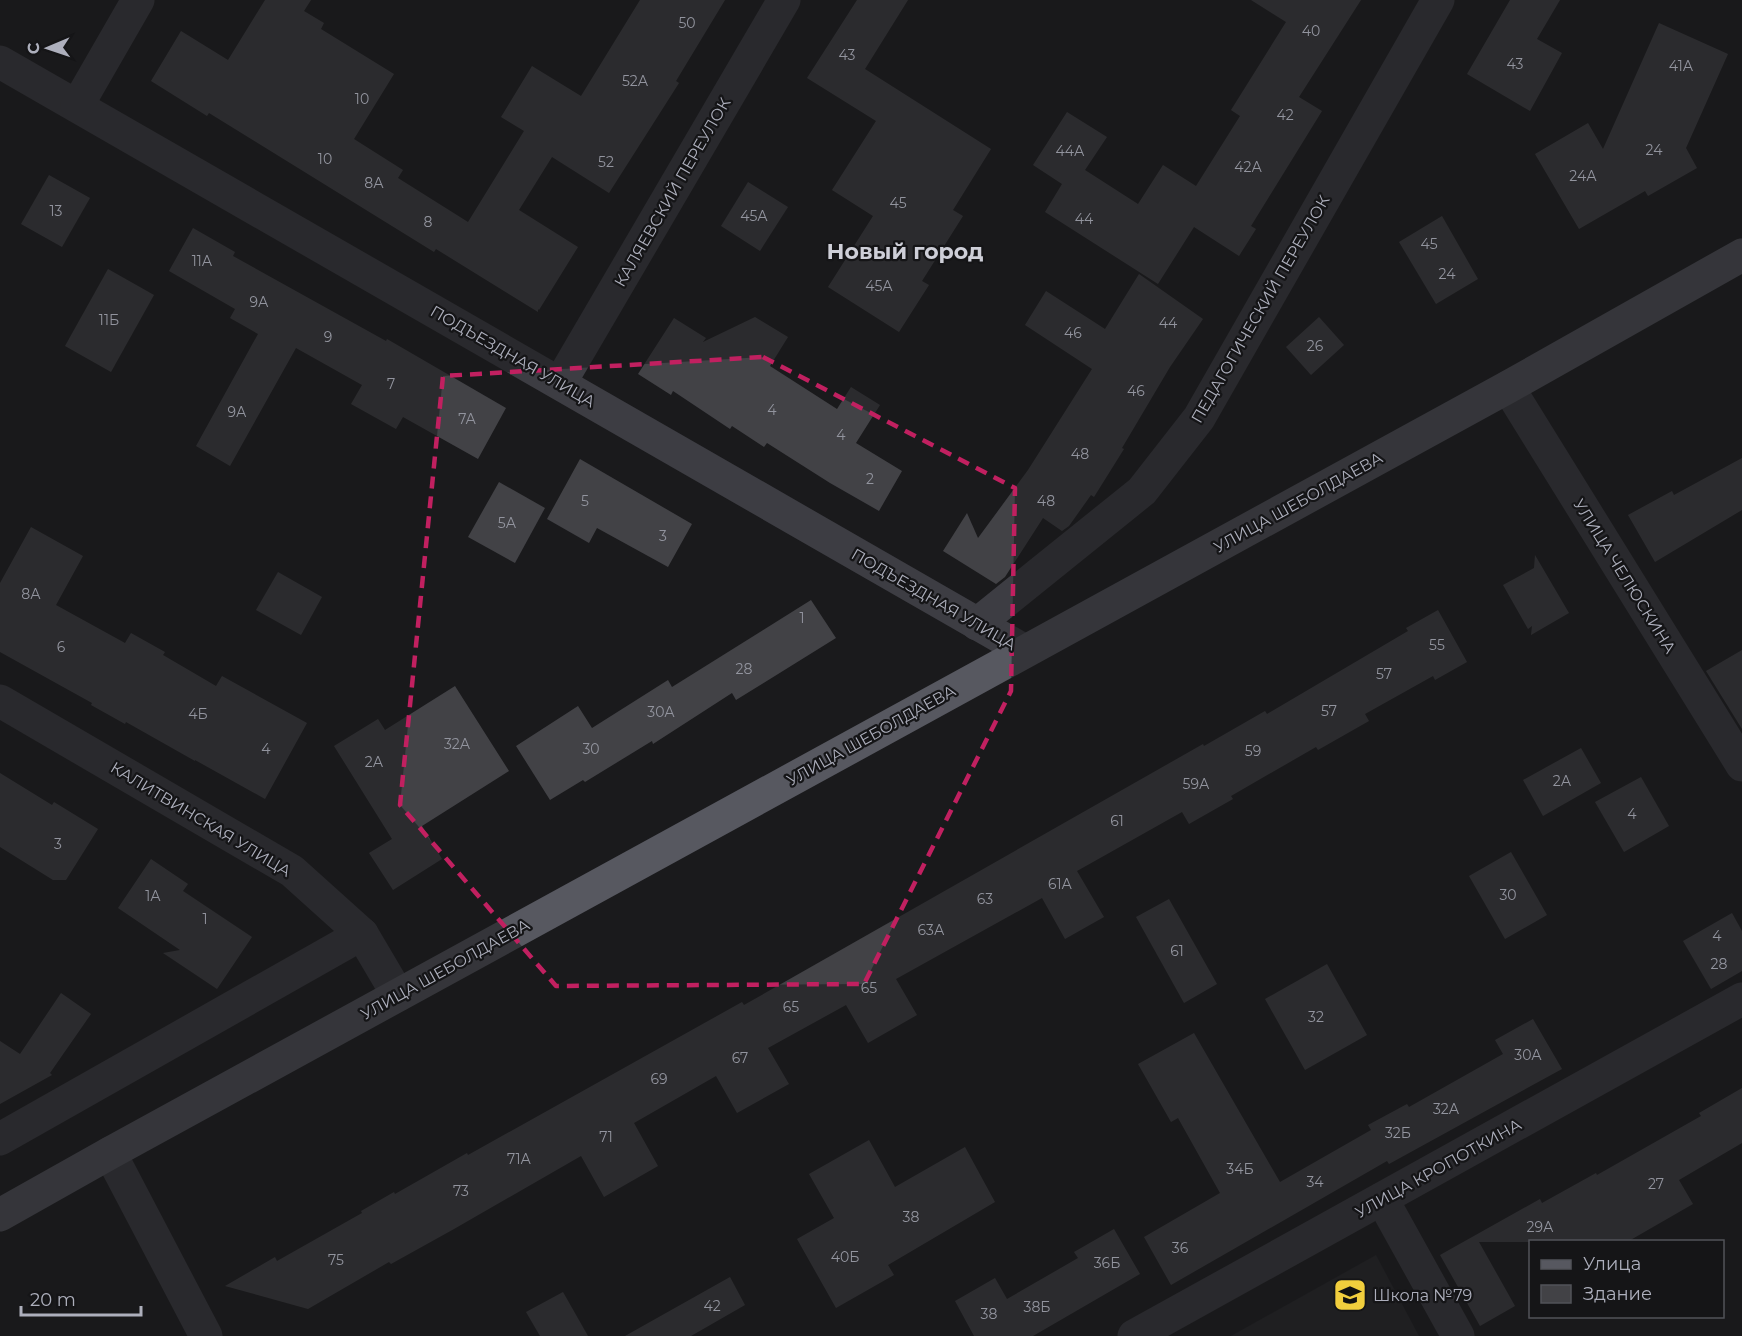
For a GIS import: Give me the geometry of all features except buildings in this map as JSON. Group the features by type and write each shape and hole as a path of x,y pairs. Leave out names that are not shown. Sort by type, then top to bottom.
{"main road":[{"name":"УЛИЦА ШЕБОЛДАЕВА","path":"0,1215 398,994 1508,387 1742,255"}],"street":[{"path":"77,106 138,0"},
{"name":"КАЛЯЕВСКИЙ ПЕРЕУЛОК","path":"560,383 784,0"},
{"name":"ПЕДАГОГИЧЕСКИЙ ПЕРЕУЛОК","path":"977,624 1142,491 1199,418 1438,0"},
{"name":"ПОДЪЕЗДНАЯ УЛИЦА","path":"0,62 1025,651"},
{"name":"УЛИЦА ЧЕЛЮСКИНА","path":"1508,387 1742,765"},
{"name":"КАЛИТВИНСКАЯ УЛИЦА","path":"0,700 292,871 362,934 398,994"},
{"path":"0,1139 362,934"},
{"name":"УЛИЦА КРОПОТКИНА","path":"1140,1334 1742,999"},
{"path":"110,1153 206,1336"},
{"path":"1382,1199 1458,1336"}],"highlighted area":[{"path":"763,357 1015,488 1011,691 864,984 556,986 400,805 443,376"}],"shaded area":[{"name":"Школа №79","path":"1376,1255 1419,1336 1231,1336"}],"place":[{"name":"Школа №79","path":"1350,1295"}],"district":[{"name":"Новый город","path":"905,251"}]}
